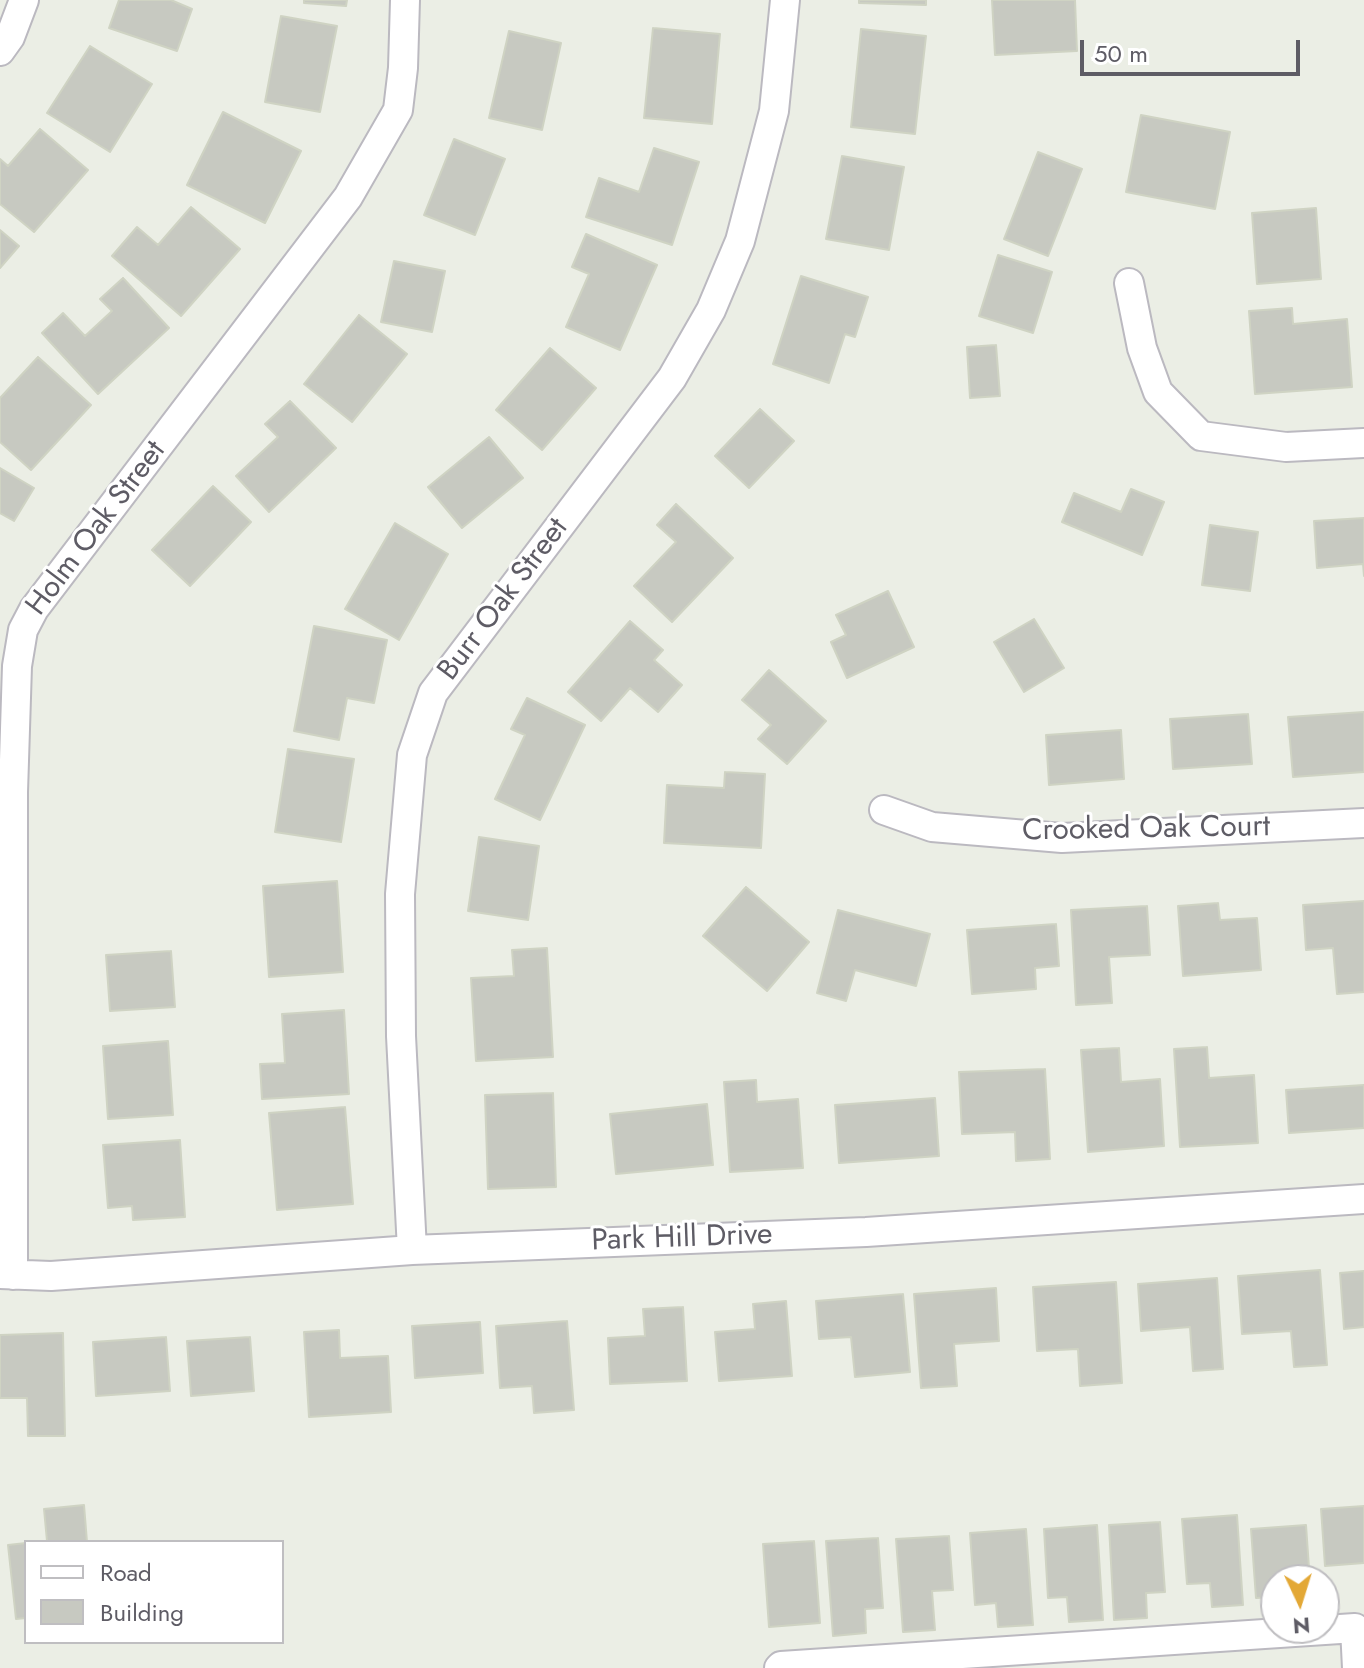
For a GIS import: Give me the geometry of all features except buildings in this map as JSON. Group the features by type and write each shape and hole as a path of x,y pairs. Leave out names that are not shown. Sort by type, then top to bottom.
{"street":[{"path":"0,51 10,37 24,0"},
{"name":"Holm Oak Street","path":"6,1274 13,792 17,666 23,630 34,609 348,197 398,110 405,0"},
{"name":"Burr Oak Street","path":"412,1250 401,1036 400,894 412,755 433,693 672,378 711,310 740,241 774,111 785,0"},
{"path":"1129,283 1142,348 1158,392 1201,436 1286,447 1364,443"},
{"name":"Crooked Oak Court","path":"884,810 932,827 1062,838 1364,823"},
{"name":"Park Hill Drive","path":"6,1274 51,1276 412,1250 866,1232 1364,1199"},
{"path":"779,1668 1355,1628 1357,1668"}]}
